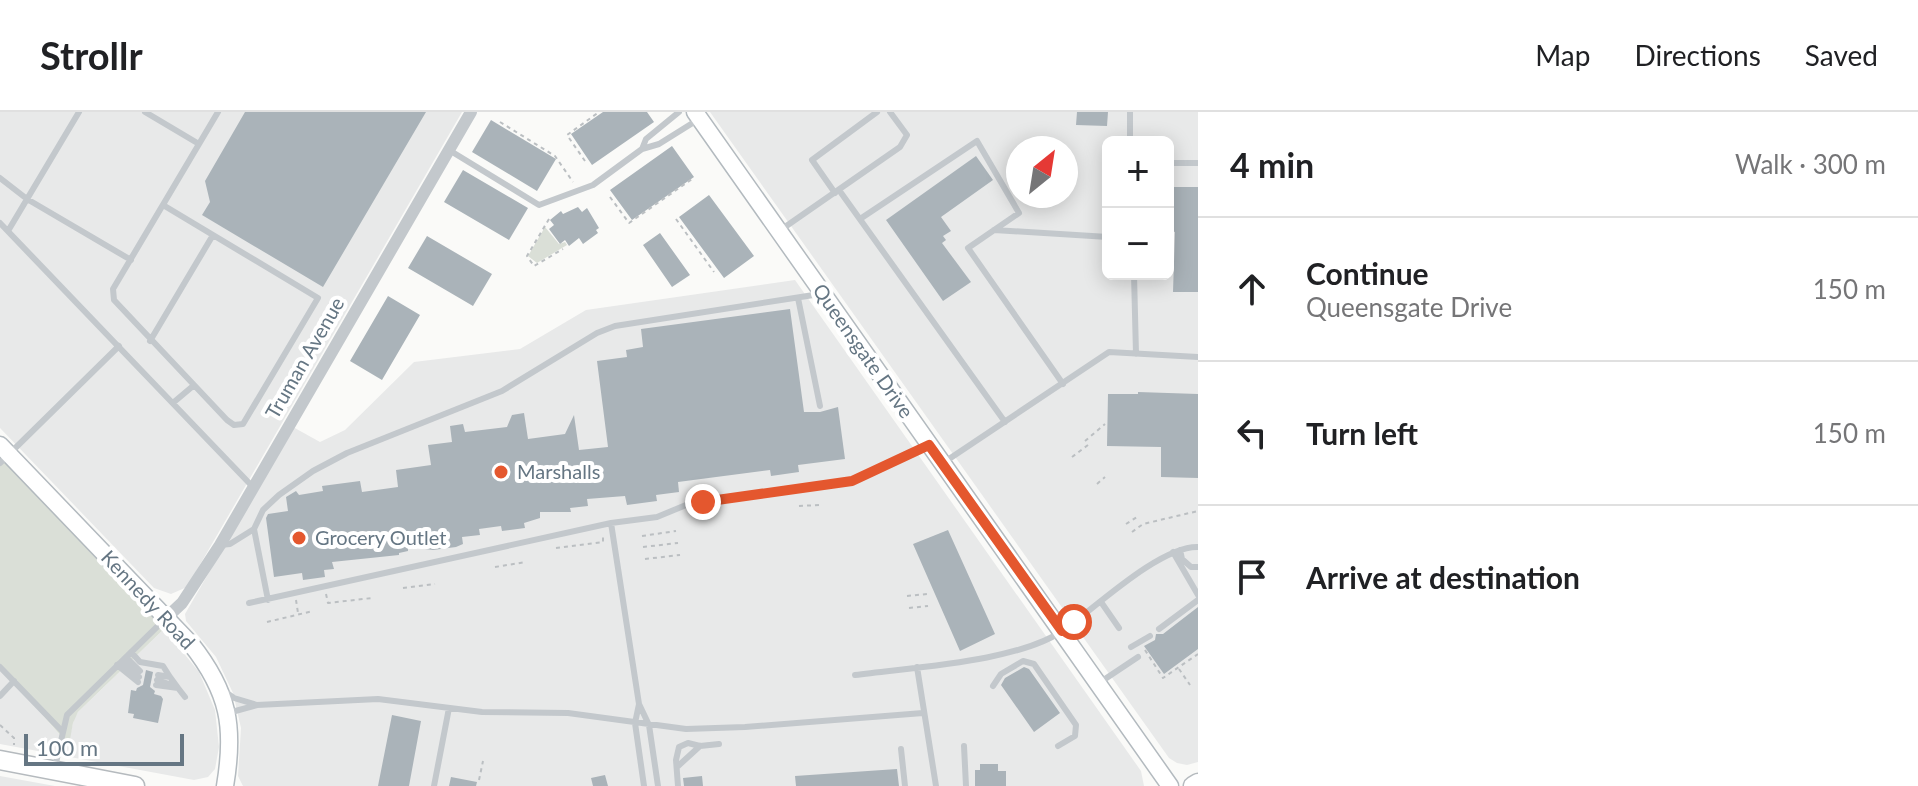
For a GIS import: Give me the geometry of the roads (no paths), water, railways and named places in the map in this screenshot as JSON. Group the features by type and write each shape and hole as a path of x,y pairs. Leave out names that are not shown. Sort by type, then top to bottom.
{"main road":[{"path":"0,760 135,786"},
{"path":"1193,786 1198,783"}],"street":[{"name":"Truman Avenue","path":"166,618 190,592 220,545 471,112"},
{"name":"Queensgate Drive","path":"698,115 1170,786"},
{"name":"Kennedy Road","path":"3,454 198,653 217,683 228,713 231,748 225,786"}],"lane":[{"path":"8,231 79,112"},
{"path":"145,112 199,144"},
{"path":"163,205 318,298 243,424 234,425 227,420 193,386 114,300 113,289 218,112"},
{"path":"642,149 646,139 679,112"},
{"path":"877,112 812,160 860,219 1005,422"},
{"path":"779,231 900,147 907,135 890,112"},
{"path":"1130,112 1130,136"},
{"path":"449,150 539,205 593,185 642,149 659,144 698,115"},
{"path":"860,219 977,141 1019,213 968,248 1063,384"},
{"path":"1174,163 1198,163"},
{"path":"0,178 27,199 131,260"},
{"path":"0,223 253,487"},
{"path":"994,230 1102,237"},
{"path":"150,341 213,235"},
{"path":"1134,280 1136,354"},
{"path":"220,545 230,544 254,529 263,510 313,471 347,453 502,391 597,333 615,326 823,294"},
{"path":"798,298 820,406"},
{"path":"3,454 119,346"},
{"path":"943,464 1109,352 1198,357"},
{"path":"174,402 193,386"},
{"path":"249,603 611,523 657,517 686,505 852,481 929,445"},
{"path":"611,523 639,704 649,725 658,786"},
{"path":"254,529 268,600"},
{"path":"855,675 1027,648 1062,631 1155,562 1176,551 1198,547"},
{"path":"1176,551 1191,567 1198,567"},
{"path":"1159,629 1198,598 1176,551"},
{"path":"1101,602 1119,628"},
{"path":"55,770 62,731 72,709 166,618"},
{"path":"1131,647 1150,636"},
{"path":"1099,683 1138,657"},
{"path":"124,659 139,677 124,659"},
{"path":"124,659 163,666 185,697"},
{"path":"993,686 1001,674 1023,661 1034,664 1076,725 1075,736 1058,746"},
{"path":"0,667 62,731"},
{"path":"917,667 936,786"},
{"path":"170,677 157,680 178,688"},
{"path":"0,696 14,681"},
{"path":"217,683 234,698 257,705"},
{"path":"228,713 257,705 387,700 482,712 568,713 686,729 923,713"},
{"path":"639,704 635,723 644,786"},
{"path":"434,786 449,708"},
{"path":"678,786 676,760 679,747 688,743 700,746 719,744"},
{"path":"677,767 700,746"},
{"path":"964,746 966,786"},
{"path":"901,749 905,786"}],"place":[{"name":"Marshalls","path":"501,472"},
{"name":"Grocery Outlet","path":"299,538"}]}
